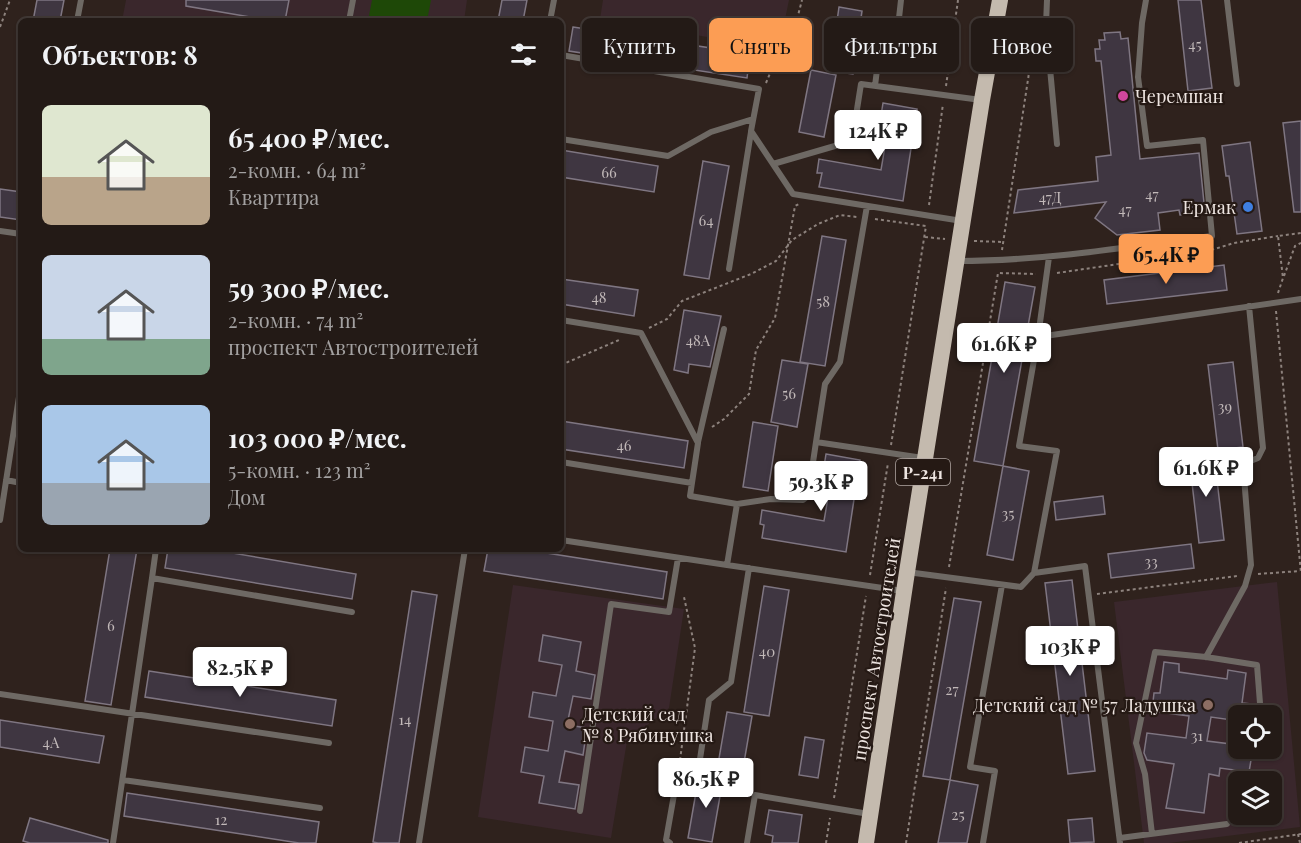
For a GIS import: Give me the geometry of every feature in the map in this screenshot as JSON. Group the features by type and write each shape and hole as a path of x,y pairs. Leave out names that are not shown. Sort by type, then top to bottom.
{"highway":[{"name":"проспект Автостроителей","path":"866,843 982,100 1000,0"}],"lane":[{"path":"77,18 81,0"},
{"path":"350,18 353,0"},
{"path":"551,18 554,0"},
{"path":"875,86 882,29 899,18 902,0"},
{"path":"1047,0 1046,25 1057,144"},
{"path":"957,261 1000,261 1049,257 1212,236 1203,140 1147,147 1138,77 1146,0"},
{"path":"1227,0 1237,84"},
{"path":"564,56 759,89 729,269"},
{"path":"772,164 852,141 861,84 982,100"},
{"path":"564,139 668,156 711,132 753,119"},
{"path":"751,131 793,194 963,221"},
{"path":"724,329 698,442 690,496 737,504 771,499 803,500 807,496 825,384 840,362 867,206"},
{"path":"0,231 18,234"},
{"path":"907,572 1021,587 1034,573 1057,452 1019,446 1049,257"},
{"path":"1038,337 1301,299"},
{"path":"1206,657 1245,586 1251,566 1243,464 1258,458 1263,448 1249,306"},
{"path":"564,320 641,333 698,442"},
{"path":"0,520 18,403"},
{"path":"816,442 926,458"},
{"path":"564,462 692,483"},
{"path":"6,480 18,482"},
{"path":"728,565 737,504"},
{"path":"564,540 904,591"},
{"path":"113,843 156,552"},
{"path":"419,843 465,552"},
{"path":"580,812 611,604 669,612 678,558"},
{"path":"1034,573 1084,566 1120,841 1152,834 1227,824"},
{"path":"670,843 666,840 678,772 700,759 709,700 732,682 749,568"},
{"path":"152,579 352,612"},
{"path":"983,843 995,771 970,767 1002,585"},
{"path":"1152,834 1145,774 1136,743 1155,652 1257,664 1260,705"},
{"path":"0,694 329,743"},
{"path":"123,780 320,808"},
{"path":"747,843 755,795 870,814 872,843"}],"path":[{"path":"0,27 10,0"},
{"path":"762,92 774,64 792,39 802,0"},
{"path":"927,215 958,0"},
{"path":"906,843 1004,242 1029,72"},
{"path":"700,435 724,419 749,394 756,350 775,318 795,206 802,201"},
{"path":"564,364 606,345 641,333 667,319 682,301 751,274 776,261 792,240 818,224 840,215 926,226 826,843"},
{"path":"998,273 1048,274 1208,251 1234,243 1301,233"},
{"path":"1278,236 1283,278"},
{"path":"1088,596 1248,574 1301,572 1275,302 1296,246 1301,243"},
{"path":"673,587 684,597 695,648 678,772"},
{"path":"1239,843 1300,834 1300,843"}],"shaded area":[{"path":"126,0 467,0 464,18 123,18"},
{"path":"603,0 789,0 785,18 709,18 709,37 697,35 697,18 600,18"},
{"name":"Детский сад № 57 Ладушка","path":"1277,582 1300,827 1169,843 1144,843 1114,602"},
{"name":"Детский сад № 8 Рябинушка","path":"513,585 684,609 669,708 627,741 611,838 478,817"}],"green space":[{"path":"372,0 431,0 428,18 369,18"}],"building":[{"path":"37,0 64,0 61,18 34,18"},
{"path":"186,0 289,0 286,18 256,18 186,6"},
{"path":"502,0 527,0 524,18 499,18"},
{"path":"1178,0 1201,0 1212,88 1188,91"},
{"path":"839,7 862,11 861,18 837,18"},
{"path":"573,27 582,28 582,53 569,51"},
{"path":"1120,32 1121,39 1128,38 1140,159 1199,153 1205,213 1180,215 1179,210 1158,213 1160,230 1117,235 1095,218 1106,202 1014,213 1018,190 1098,181 1096,157 1111,155 1101,61 1096,61 1095,49 1100,49 1099,40 1105,40 1104,33"},
{"path":"697,46 709,48 709,72 748,72 747,78 697,70"},
{"path":"812,70 836,75 824,137 799,132 811,72"},
{"path":"883,103 917,109 903,201 819,187 822,173 817,173 819,159 881,170 888,129 879,128"},
{"path":"1301,121 1301,212 1294,212 1283,123"},
{"path":"1250,142 1262,231 1237,234 1229,176 1226,176 1222,146"},
{"path":"564,150 658,166 654,192 564,177"},
{"path":"703,161 729,166 709,279 684,275"},
{"path":"0,189 18,192 18,220 0,217"},
{"path":"822,236 846,240 825,366 800,362"},
{"path":"1224,265 1227,290 1107,304 1104,280"},
{"path":"564,279 638,290 634,316 564,304"},
{"path":"1005,282 1035,287 1003,466 974,461"},
{"path":"684,310 721,316 710,367 689,364 688,373 674,370"},
{"path":"782,360 808,364 797,427 771,422"},
{"path":"1233,362 1243,447 1218,450 1208,365"},
{"path":"564,421 688,441 684,468 564,449"},
{"path":"753,422 778,426 768,491 743,487"},
{"path":"826,454 860,460 846,552 762,538 764,525 760,524 762,510 824,521 831,480 822,479"},
{"path":"1214,454 1224,540 1199,543 1189,457"},
{"path":"1003,466 1029,471 1013,560 987,555"},
{"path":"1103,496 1105,514 1056,520 1054,502"},
{"path":"1191,544 1194,568 1111,578 1108,554"},
{"path":"110,552 136,552 111,705 85,701"},
{"path":"168,552 227,552 356,574 352,599 165,568"},
{"path":"487,552 540,552 667,572 663,599 484,571"},
{"path":"1072,580 1095,771 1068,774 1045,583"},
{"path":"764,586 789,590 769,716 744,712"},
{"path":"412,591 437,595 399,843 378,843 373,842"},
{"path":"954,598 981,602 950,780 923,776"},
{"path":"543,635 581,642 576,671 595,675 591,699 573,696 567,725 587,728 583,755 565,751 559,782 579,785 575,809 539,803 544,776 521,772 525,747 548,751 553,721 529,717 533,692 556,696 562,665 539,661"},
{"path":"1164,662 1179,664 1179,672 1227,679 1228,670 1246,673 1242,703 1251,705 1228,705 1228,719 1211,717 1207,741 1228,744 1228,759 1251,759 1249,771 1220,768 1219,776 1209,774 1204,813 1166,808 1174,764 1147,760 1144,753 1147,733 1186,738 1189,716 1152,711 1154,693 1160,693"},
{"path":"149,671 336,700 332,726 145,697"},
{"path":"727,712 752,716 741,780 716,776"},
{"path":"0,720 104,736 99,763 0,747"},
{"path":"805,737 824,740 818,778 799,775"},
{"path":"699,775 723,779 712,842 688,838"},
{"path":"950,780 978,785 967,843 938,843"},
{"path":"127,793 319,822 316,843 299,843 124,816"},
{"path":"769,810 802,815 798,843 772,843 773,836 765,834"},
{"path":"30,818 108,840 108,843 30,843 23,841"},
{"path":"1092,818 1094,842 1070,843 1068,820"}],"place":[{"name":"Черемшан","path":"1123,96"},
{"name":"Ермак","path":"1248,207"},
{"name":"Детский сад № 57 Ладушка","path":"1208,705"},
{"name":"Детский сад № 8 Рябинушка","path":"570,724"}]}
